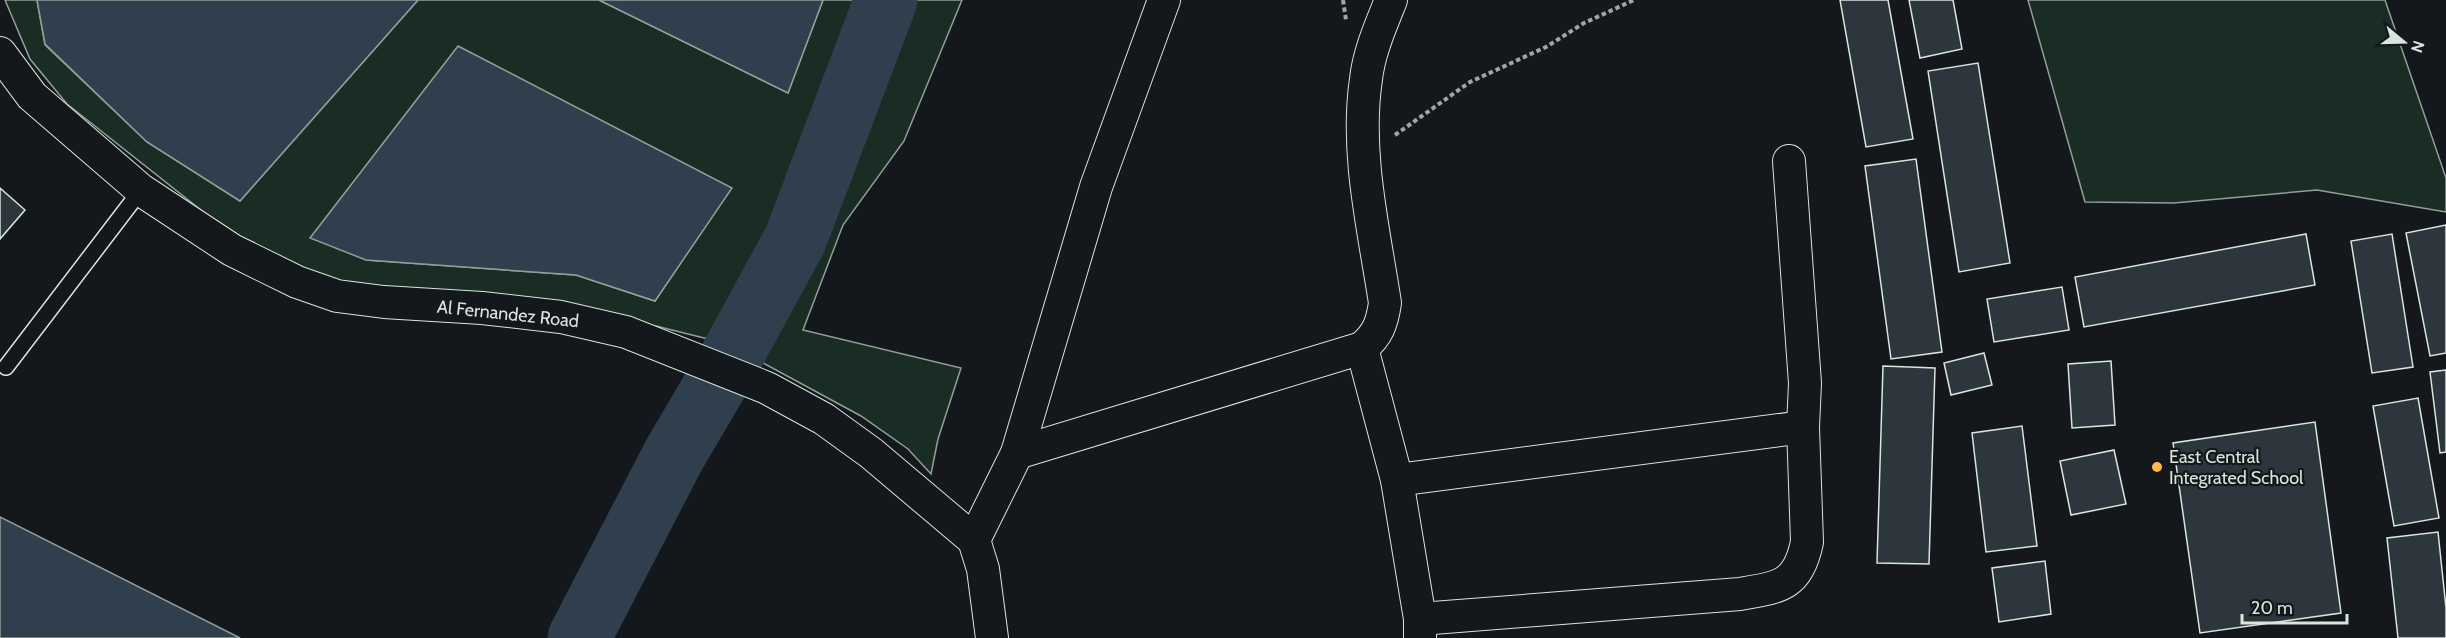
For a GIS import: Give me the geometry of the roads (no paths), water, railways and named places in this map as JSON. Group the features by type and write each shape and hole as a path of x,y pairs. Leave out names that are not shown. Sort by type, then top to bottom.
{"street":[{"path":"992,638 983,569 974,540 1017,453 1096,187 1164,0"},
{"path":"1017,453 1362,348 1372,340 1382,323 1385,303 1364,158 1366,77 1391,0"},
{"name":"Al Fernandez Road","path":"0,53 32,96 141,190 232,250 297,282 337,296 561,317 626,332 694,357 767,388 825,419 862,446 974,540"},
{"path":"1362,348 1397,480 1420,628 1740,594 1781,586 1795,573 1803,560 1807,542 1803,427 1804,383 1789,161"},
{"path":"1397,480 1803,427"}],"lane":[{"path":"6,367 141,190"}],"water":[{"path":"37,0 418,0 240,201 147,142 45,44"},
{"path":"599,0 823,0 788,93"},
{"path":"458,46 732,188 655,301 576,275 366,260 310,238"},
{"path":"0,517 240,638 0,638"}],"waterway":[{"path":"579,638 674,455 724,370 795,240 886,0"}],"place":[{"name":"East Central Integrated School","path":"2157,467"}]}
